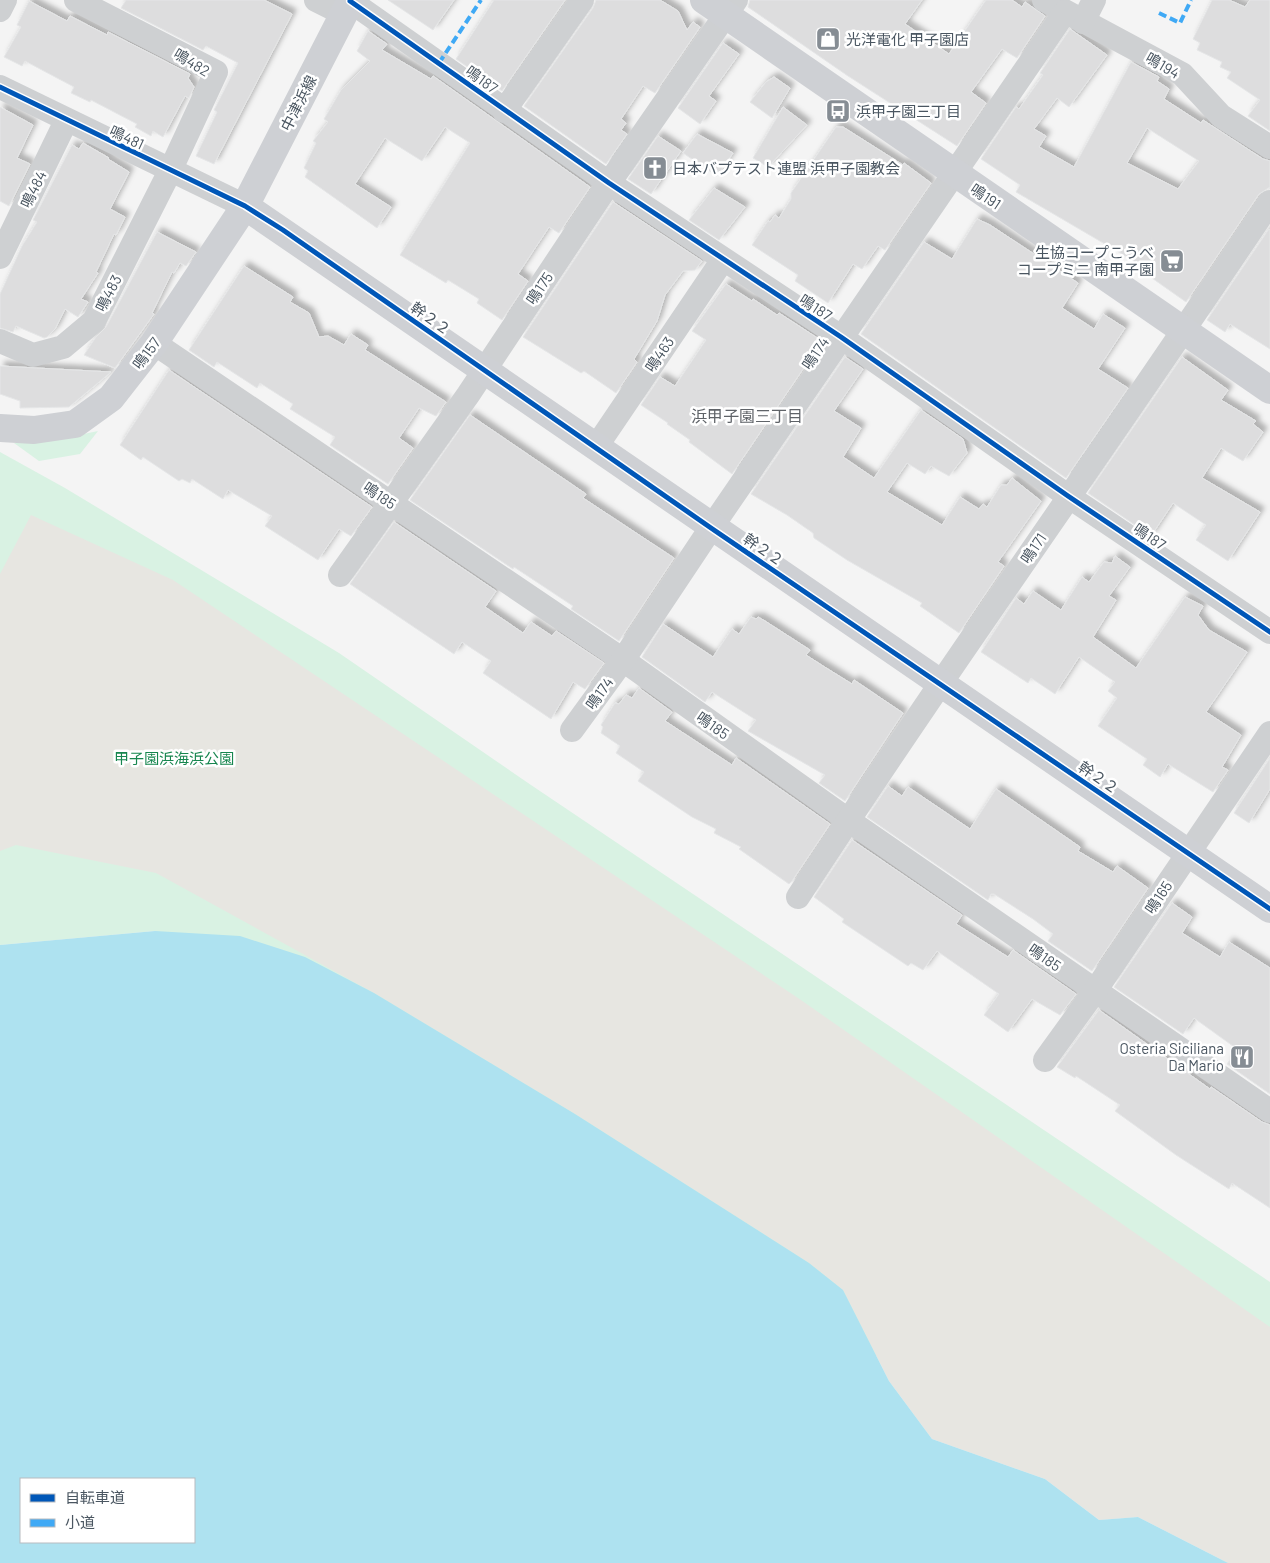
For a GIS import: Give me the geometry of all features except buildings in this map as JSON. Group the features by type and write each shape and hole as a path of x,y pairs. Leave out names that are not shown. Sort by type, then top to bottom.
{"street":[{"path":"0,10 5,0"},
{"name":"鳴482","path":"76,0 216,72 170,171"},
{"name":"鳴187","path":"316,0 348,5 722,260 841,337 1068,496 1270,632"},
{"path":"504,111 582,0"},
{"name":"鳴191","path":"704,0 731,8 954,174 1270,390"},
{"name":"鳴194","path":"1044,0 1182,74 1221,116 1270,147"},
{"name":"鳴174","path":"572,730 623,660 841,337 954,174 1074,17 1094,0"},
{"name":"中津浜線","path":"245,206 348,5"},
{"name":"鳴175","path":"340,575 392,503 609,183 731,8"},
{"name":"鳴481","path":"0,87 66,121 245,206"},
{"name":"鳴484","path":"0,257 66,121"},
{"name":"鳴483","path":"0,341 33,355 63,347 94,321 170,171"},
{"name":"鳴171","path":"798,897 940,684 1068,496 1184,332 1270,202"},
{"name":"鳴157","path":"0,428 34,430 75,424 111,398 154,343 245,206"},
{"name":"幹２２","path":"245,206 711,528 1270,909"},
{"name":"鳴463","path":"596,447 722,260"},
{"name":"鳴185","path":"154,343 623,660 848,820 1270,1111"},
{"name":"鳴165","path":"1045,1060 1095,991 1270,733"}],"green space":[{"path":"98,431 80,454 39,461 14,443 50,441"},
{"name":"甲子園浜海浜公園","path":"0,452 65,488 339,653 531,785 1270,1282 1270,1563 1228,1563 155,931 0,945"}],"sand":[{"name":"甲子園浜海浜公園","path":"31,515 173,580 798,998 1270,1327 1270,1563 1228,1563 1138,1517 1099,1520 1045,1479 932,1439 889,1381 843,1290 809,1263 575,1114 374,993 156,873 16,845 0,851 0,574"}],"water":[{"path":"155,931 240,936 305,957 374,993 575,1114 809,1263 843,1290 889,1381 932,1439 1045,1479 1099,1520 1138,1517 1228,1563 0,1563 0,945"}],"marked path":[{"path":"439,63 481,0"},
{"path":"1159,13 1180,23 1191,0"}],"cycle path":[{"path":"350,1 609,183 841,337 1068,496 1270,632"},
{"path":"0,87 245,206 283,230 711,528 1270,909"}],"place":[{"name":"光洋電化 甲子園店","path":"828,39"},
{"name":"浜甲子園三丁目","path":"838,111"},
{"name":"日本バプテスト連盟 浜甲子園教会","path":"655,168"},
{"name":"生協コープこうべ コープミニ 南甲子園","path":"1172,261"},
{"name":"Osteria Siciliana Da Mario","path":"1242,1057"}],"district":[{"name":"浜甲子園三丁目","path":"747,415"}]}
